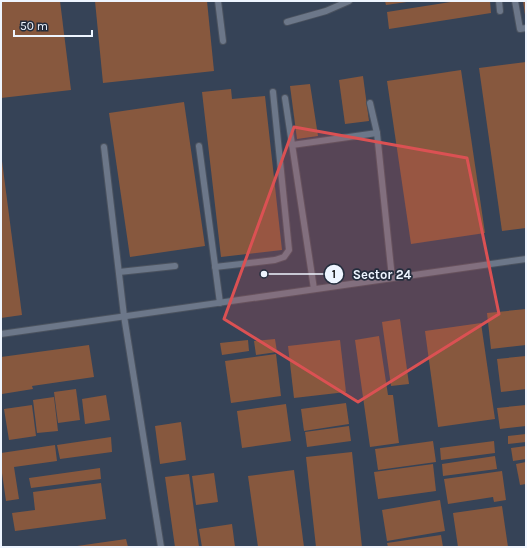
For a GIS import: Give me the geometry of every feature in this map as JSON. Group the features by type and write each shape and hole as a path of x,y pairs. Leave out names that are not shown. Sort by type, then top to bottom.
{"lane":[{"path":"218,1 223,41"},
{"path":"287,22 326,11 350,1"},
{"path":"499,1 500,11"},
{"path":"515,1 520,29 526,28"},
{"path":"215,267 284,258 289,250 273,92"},
{"path":"285,98 314,289"},
{"path":"370,103 377,133 392,278"},
{"path":"292,145 377,133"},
{"path":"199,146 220,303"},
{"path":"104,148 124,316 161,547"},
{"path":"1,334 526,258"},
{"path":"119,272 175,266"}],"highlighted area":[{"path":"294,127 467,158 499,314 358,402 224,319"}],"shaded area":[{"path":"1,1 526,1 526,547 1,547"}],"building":[{"path":"1,1 60,1 71,90 1,98"},
{"path":"95,1 207,1 214,71 103,83"},
{"path":"385,1 407,1 407,2 386,5"},
{"path":"457,1 490,1 491,13 389,29 387,12"},
{"path":"523,1 526,1 526,15 525,15"},
{"path":"526,62 526,228 502,231 479,68"},
{"path":"461,70 485,233 411,244 387,81"},
{"path":"363,76 369,121 345,124 339,80"},
{"path":"310,84 318,136 297,139 290,86"},
{"path":"231,89 232,99 265,96 282,250 221,257 202,92"},
{"path":"184,102 205,246 130,257 109,113"},
{"path":"1,161 22,315 1,318"},
{"path":"526,309 526,345 491,349 487,313"},
{"path":"400,319 409,384 391,386 382,322"},
{"path":"481,323 495,419 438,427 425,331"},
{"path":"379,336 388,395 393,395 399,443 370,447 355,340"},
{"path":"275,339 277,352 256,355 254,341"},
{"path":"248,340 249,351 222,355 220,343"},
{"path":"340,340 346,392 294,398 288,346"},
{"path":"89,345 94,377 32,386 33,389 2,394 1,357"},
{"path":"276,354 281,396 231,403 225,361"},
{"path":"526,356 526,389 501,392 497,359"},
{"path":"76,389 80,420 58,423 54,392"},
{"path":"106,395 110,420 85,424 82,399"},
{"path":"54,397 58,431 37,433 33,400"},
{"path":"346,403 349,424 304,431 301,409"},
{"path":"286,404 291,441 242,448 237,411"},
{"path":"32,405 36,436 9,440 4,409"},
{"path":"526,405 526,426 500,429 497,408"},
{"path":"181,422 186,460 160,464 155,426"},
{"path":"349,426 351,441 307,447 305,432"},
{"path":"526,434 526,442 508,444 508,436"},
{"path":"111,437 112,452 60,459 57,445"},
{"path":"433,441 436,462 378,470 375,449"},
{"path":"494,441 495,453 441,460 440,448"},
{"path":"55,445 57,461 14,467 19,499 6,501 1,466 1,453"},
{"path":"526,446 526,459 513,461 511,448"},
{"path":"352,452 362,547 316,547 306,457"},
{"path":"495,456 497,469 443,476 442,464"},
{"path":"526,462 526,484 520,485 516,464"},
{"path":"433,464 436,491 378,499 374,472"},
{"path":"100,468 101,479 31,488 29,478"},
{"path":"294,470 304,547 258,547 248,476"},
{"path":"502,471 506,500 494,502 493,497 448,504 444,479"},
{"path":"214,473 218,502 196,505 192,476"},
{"path":"189,474 199,547 175,547 165,477"},
{"path":"101,483 106,519 15,531 12,513 35,510 33,492"},
{"path":"440,500 445,531 387,541 382,510"},
{"path":"502,506 508,547 458,547 453,513"},
{"path":"232,524 235,547 202,547 199,529"},
{"path":"441,535 443,547 388,547 387,543"},
{"path":"126,539 128,547 77,547 77,546"}],"place":[{"name":"Sector 24","path":"264,274"}]}
